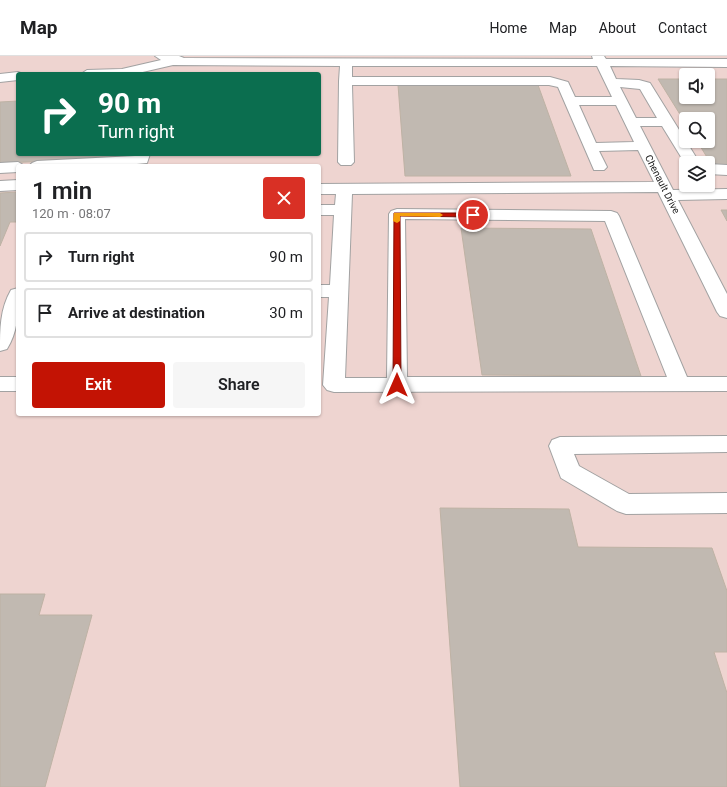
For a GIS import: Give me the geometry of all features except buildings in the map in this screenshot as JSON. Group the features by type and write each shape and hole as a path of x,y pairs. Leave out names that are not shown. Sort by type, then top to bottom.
{"street":[{"path":"161,56 175,62 188,56"},
{"path":"129,72 175,62 346,62 370,59 600,59 727,63"},
{"name":"Chenault Drive","path":"600,59 644,146 663,161 667,191 727,312"},
{"path":"346,62 346,162"},
{"path":"0,78 16,76"},
{"path":"346,81 550,81 563,85 599,167"},
{"path":"612,83 639,84 645,86 666,122 689,156"},
{"path":"570,101 621,101"},
{"path":"632,122 666,122"},
{"path":"590,147 644,146"},
{"path":"72,164 142,160 143,156"},
{"path":"663,161 679,162"},
{"path":"0,168 16,167"},
{"path":"715,169 727,170"},
{"path":"0,186 16,185"},
{"path":"321,188 667,191 727,194"},
{"path":"344,189 339,291 327,385 727,384"},
{"path":"321,210 343,210"},
{"path":"397,385 397,214 611,216 680,384"},
{"path":"321,291 339,291"},
{"path":"0,344 16,300"},
{"path":"0,384 16,384"},
{"path":"727,444 560,446 569,472 626,504 727,503"}],"shaded area":[{"path":"0,56 727,56 727,787 0,787"}],"slow traffic":[{"path":"397,221 397,214 440,215"}],"route":[{"path":"397,385 397,214 473,215"}]}
